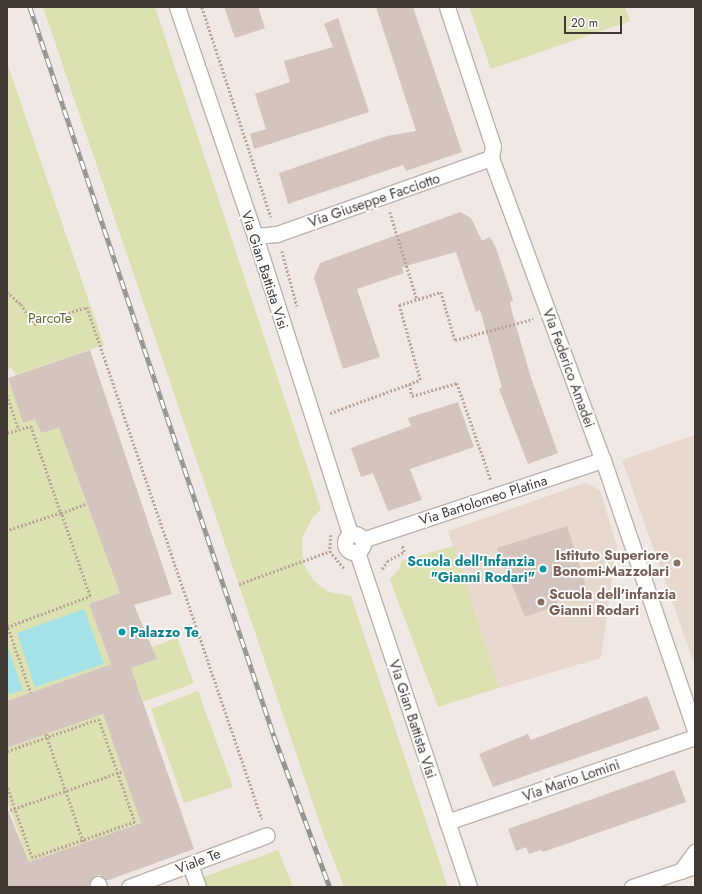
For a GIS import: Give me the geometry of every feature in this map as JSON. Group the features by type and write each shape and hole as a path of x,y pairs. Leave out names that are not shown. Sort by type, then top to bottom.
{"street":[{"name":"Via Gian Battista Visi","path":"177,7 255,236 469,887"},
{"name":"Via Federico Amadei","path":"447,7 494,146 491,158 603,460 695,730"},
{"name":"Via Giuseppe Facciotto","path":"255,236 277,234 491,158"},
{"name":"Via Bartolomeo Platina","path":"356,542 603,460"},
{"name":"Via Mario Lomini","path":"447,822 695,737"},
{"name":"Viale Te","path":"129,887 267,835"},
{"path":"681,871 695,852"},
{"path":"190,864 198,887"},
{"path":"632,887 695,866"}],"path":[{"path":"202,7 277,234 298,309"},
{"path":"385,196 416,299"},
{"path":"7,292 21,304 34,324 87,307 267,835"},
{"path":"328,414 420,380 399,304 441,292 455,340 549,314"},
{"path":"410,384 412,396 458,383 496,496"},
{"path":"7,395 19,429"},
{"path":"326,406 330,421"},
{"path":"7,433 31,426 90,596 7,626 31,693"},
{"path":"7,531 86,504"},
{"path":"382,572 387,561 404,552 396,529"},
{"path":"239,584 330,551"},
{"path":"7,751 47,735 99,719 135,822 32,858 7,787"},
{"path":"47,735 84,841"},
{"path":"10,810 123,771"}],"shaded area":[{"name":"Istituto Superiore Bonomi-Mazzolari","path":"695,435 695,666 622,460"},
{"name":"Scuola dell'infanzia Gianni Rodari","path":"585,483 600,490 617,546 601,658 499,688 448,531"}],"green space":[{"path":"43,7 155,7 321,509 313,517 302,538 303,563 313,580 320,586 329,592 351,596 448,887 344,887 322,830"},
{"path":"469,7 625,7 630,21 491,69"},
{"name":"ParcoTe","path":"7,63 104,345 16,375 11,368 7,369"},
{"path":"7,375 23,422 35,419 41,433 59,428 120,593 89,604 111,664 7,701"},
{"path":"454,546 499,688 438,707 390,580 400,568 401,561"},
{"path":"177,638 194,683 143,702 131,668 157,659 152,647"},
{"path":"198,691 233,787 184,803 151,709"},
{"path":"103,714 141,823 29,862 7,801 7,748"},
{"path":"278,850 293,887 204,887 201,878"}],"water":[{"path":"84,609 104,664 35,687 17,633"},
{"path":"7,646 23,690 7,695"}],"building":[{"path":"224,7 258,7 265,28 235,38"},
{"path":"376,7 413,7 462,152 406,171 403,165 288,204 279,173 387,136 416,131"},
{"path":"338,18 369,112 254,149 250,134 266,129 255,94 290,82 284,61 333,47 324,24"},
{"path":"460,212 471,218 482,241 490,237 496,248 513,300 510,302 512,312 531,378 558,453 528,464 499,389 502,388 480,310 476,312 456,252 402,267 404,273 357,289 380,357 343,369 314,278 320,263"},
{"name":"Palazzo Te","path":"90,350 172,594 134,605 157,659 131,668 194,849 106,881 100,875 95,876 89,887 7,887 7,808 29,862 141,823 103,714 7,748 7,701 111,664 89,604 120,593 59,428 41,433 35,419 23,423 8,378"},
{"path":"458,402 474,447 410,469 422,500 388,511 373,473 361,477 351,448 411,426 408,418"},
{"name":"Scuola dell'Infanzia \"Gianni Rodari\"","path":"567,526 590,599 554,593 558,605 525,617 497,548"},
{"path":"647,696 660,729 493,787 479,754 528,734 531,740"},
{"path":"674,770 686,802 543,852 541,850 529,854 526,847 516,851 508,829"}],"railway":[{"path":"30,7 274,736 330,887"}],"place":[{"name":"Istituto Superiore Bonomi-Mazzolari","path":"677,563"},
{"name":"Scuola dell'Infanzia \"Gianni Rodari\"","path":"543,569"},
{"name":"Scuola dell'infanzia Gianni Rodari","path":"541,602"},
{"name":"Palazzo Te","path":"122,632"}]}
